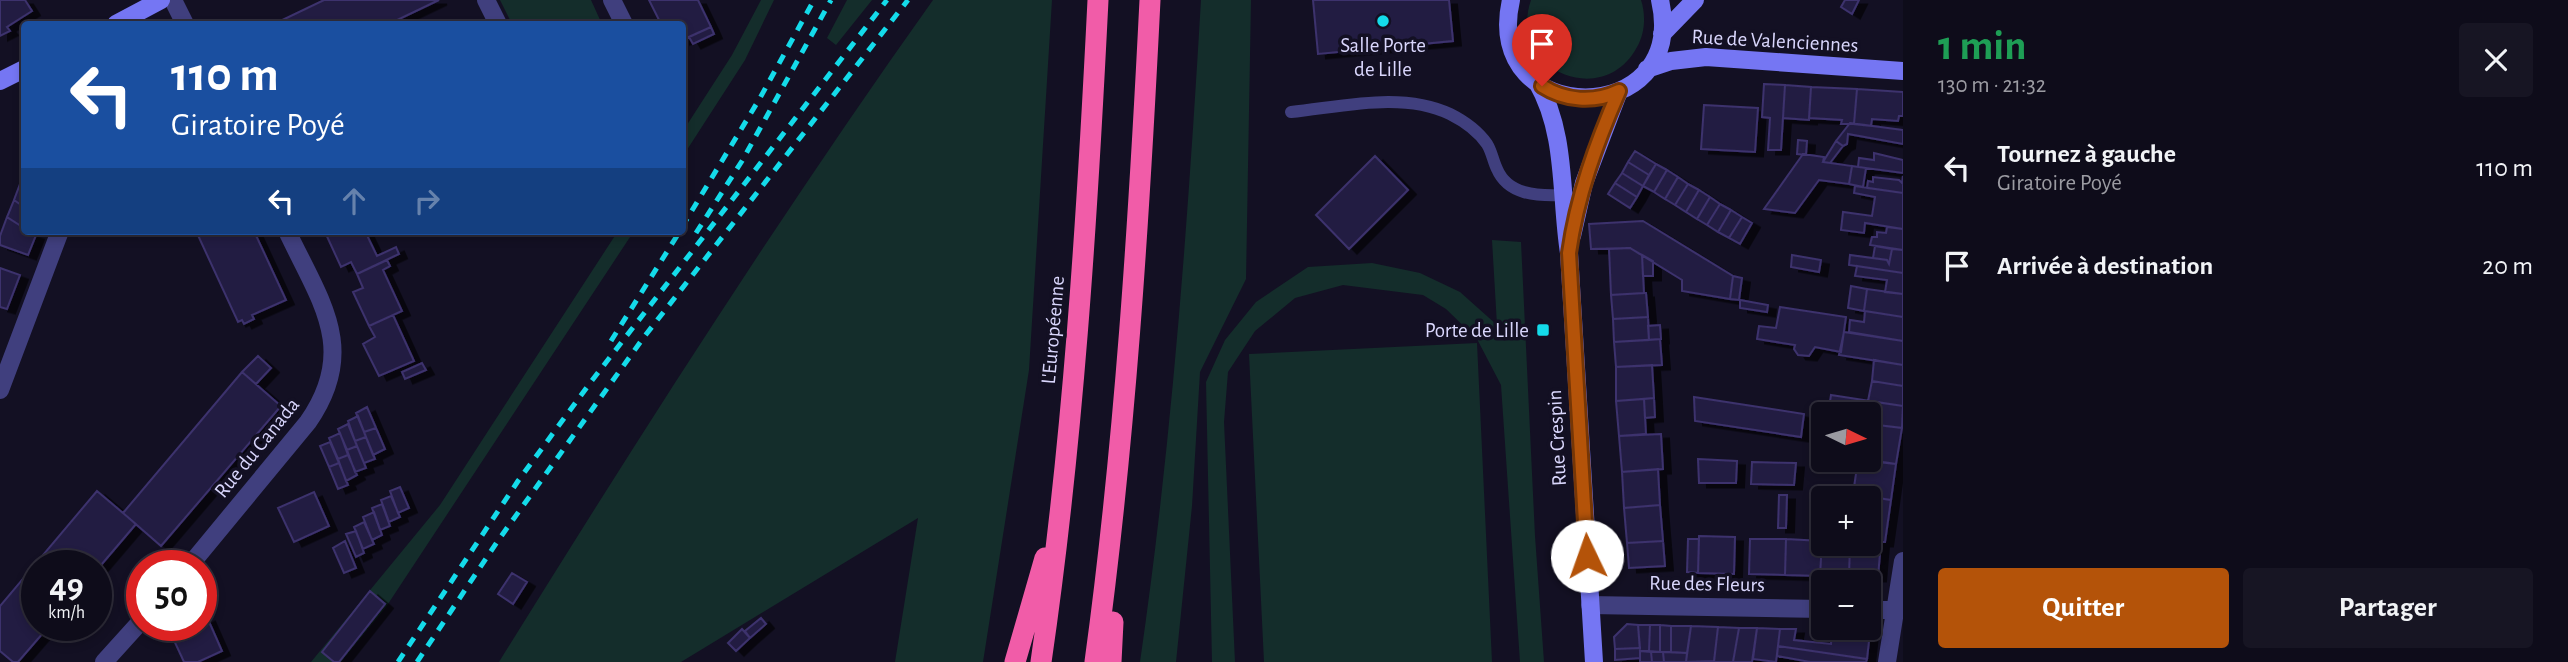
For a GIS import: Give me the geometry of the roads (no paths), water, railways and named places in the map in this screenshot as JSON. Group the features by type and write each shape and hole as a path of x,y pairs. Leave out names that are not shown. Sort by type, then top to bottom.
{"highway":[{"name":"L'Européenne","path":"1041,662 1073,384 1087,202 1098,0"},
{"path":"1095,662 1114,512 1136,256 1150,0"},
{"path":"1015,662 1060,509"},
{"path":"1111,662 1114,512"}],"main road":[{"path":"122,21 161,0"},
{"path":"1511,0 1508,25 1511,45 1520,63 1537,82 1553,92 1577,99 1602,97 1619,91 1632,84 1647,69 1655,56 1662,34 1660,0"},
{"path":"1662,34 1695,0"},
{"name":"Rue de Valenciennes","path":"1647,69 1671,61 1706,57 1903,71"},
{"path":"0,81 21,70"},
{"name":"Rue Crespin","path":"1537,82 1550,108 1558,133 1569,253 1594,662"},
{"name":"Rue Crespin","path":"1569,253 1574,216 1584,183 1619,91"}],"street":[{"path":"173,0 184,21"},
{"path":"486,0 496,21"},
{"path":"612,0 622,21"},
{"path":"0,390 58,235"},
{"name":"Rue du Canada","path":"202,550 320,406 331,376 334,359 330,327 289,235"},
{"path":"1888,662 1899,610 1903,561"},
{"name":"Rue des Fleurs","path":"1590,606 1811,609"},
{"path":"1881,610 1899,610"},
{"path":"104,662 126,638"}],"lane":[{"path":"1291,112 1394,102 1432,107 1467,124 1481,136 1489,146 1501,177 1516,189 1537,196 1562,195"}],"railway":[{"path":"686,220 760,98 814,0"},
{"path":"696,233 742,161 831,0"},
{"path":"398,662 518,481 590,383 887,0"},
{"path":"417,662 497,542 644,337 908,0"},
{"path":"611,341 677,235"}],"place":[{"name":"Salle Porte de Lille","path":"1383,21"},
{"name":"Porte de Lille","path":"1543,330"}]}
